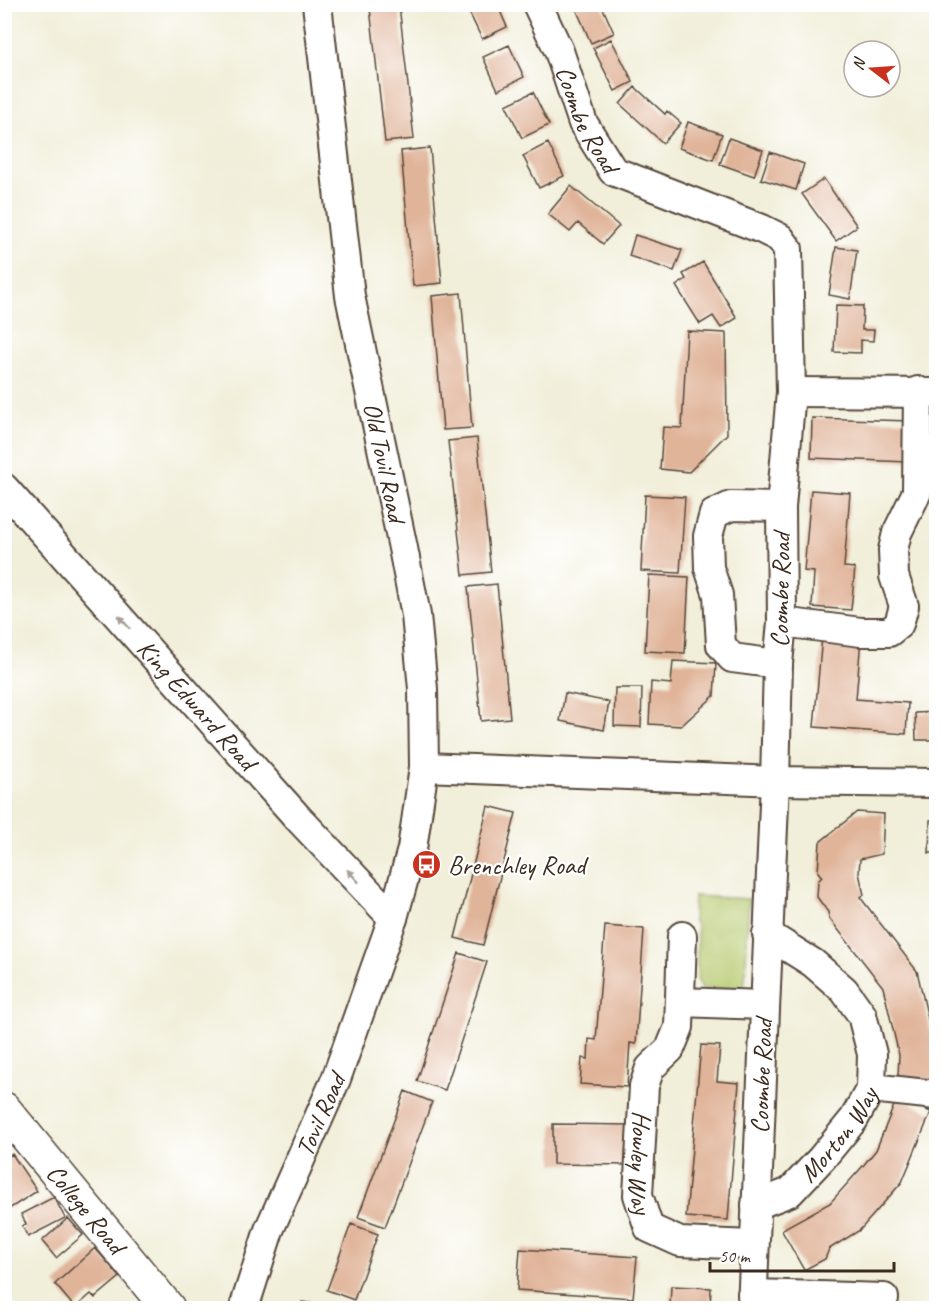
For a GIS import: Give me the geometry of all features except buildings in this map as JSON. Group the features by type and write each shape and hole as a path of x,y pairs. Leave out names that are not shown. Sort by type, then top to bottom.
{"main road":[{"name":"College Road","path":"4,1109 168,1308"}],"street":[{"name":"Old Tovil Road","path":"317,4 350,296 416,615 423,689 424,767 412,849 393,918"},
{"name":"Coombe Road","path":"537,4 559,51 583,123 613,171 762,229 780,238 788,249 791,392 781,507 782,622 778,664 752,1301"},
{"path":"782,622 861,632 889,632 899,624 904,606 894,576 893,550 897,533 927,492 927,392 791,392"},
{"name":"King Edward Road","path":"4,488 298,818 393,918"},
{"path":"778,664 732,658 721,645 718,596 709,568 708,536 714,514 731,506 781,507"},
{"path":"424,767 775,781 936,783"},
{"name":"Tovil Road","path":"244,1308 269,1230 336,1079 393,918"},
{"name":"Morton Way","path":"756,1205 789,1192 822,1158 854,1119 871,1088 872,1054 862,1015 844,990 813,963 767,934"},
{"name":"Howley Way","path":"682,936 679,1027 670,1049 650,1068 644,1086 638,1195 649,1228 680,1242 753,1245"},
{"path":"680,1002 764,1005"},
{"path":"871,1088 936,1095"},
{"path":"752,1301 884,1298"}],"green space":[{"path":"694,896 749,899 745,983 740,989 702,989 697,979 697,927 693,920"}],"place":[{"name":"Brenchley Road","path":"427,865"}]}
